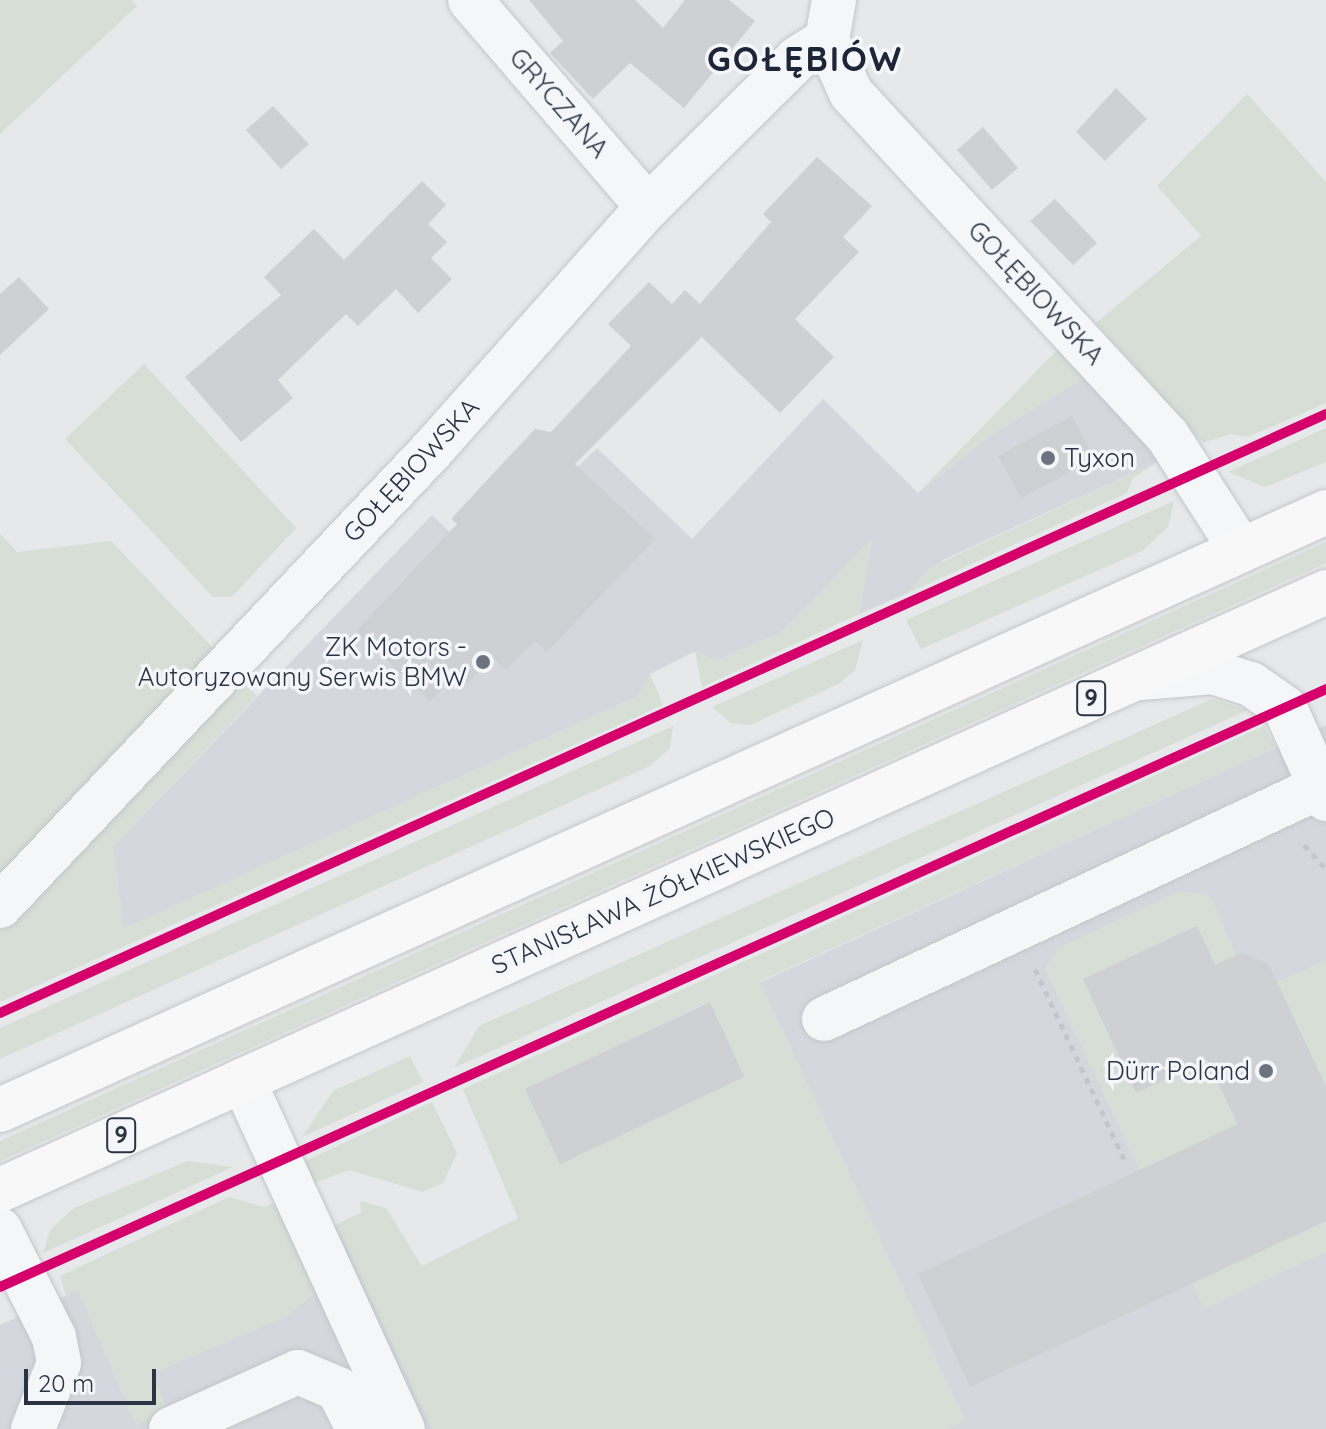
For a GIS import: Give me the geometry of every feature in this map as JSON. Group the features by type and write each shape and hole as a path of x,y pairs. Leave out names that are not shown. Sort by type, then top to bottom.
{"main road":[{"path":"0,1110 1326,512"},
{"name":"STANISŁAWA ŻÓŁKIEWSKIEGO","path":"0,1190 1326,592"}],"street":[{"name":"GRYCZANA","path":"470,0 648,207"},
{"name":"GOŁĘBIOWSKA","path":"0,906 432,450 648,207 798,58 830,20"},
{"name":"GOŁĘBIOWSKA","path":"830,20 851,93 1167,435 1241,550"},
{"path":"824,1019 1323,793 1285,708 1251,684 1213,672 1133,679"},
{"path":"243,1080 403,1429"},
{"path":"0,1230 54,1337 59,1363 33,1429"},
{"path":"171,1429 298,1372 323,1376 338,1389 358,1429"}],"path":[{"path":"1293,841 1313,850 1326,869"},
{"path":"1034,962 1126,1163"}],"shaded area":[{"path":"0,0 132,0 137,6 0,134"},
{"path":"1247,94 1326,182 1326,403 1248,437 1230,434 1203,443 1096,323 1201,236 1157,186"},
{"path":"1060,347 1087,376 988,437 918,493"},
{"path":"144,364 296,528 232,597 213,597 65,439"},
{"name":"ZK Motors - Autoryzowany Serwis BMW","path":"1087,376 1161,460 943,560 906,594 859,614 872,539 780,633 717,660 694,652 650,674 638,696 124,929 113,847 432,515 482,563 597,448 692,539 823,399 918,493 988,437"},
{"path":"1326,428 1326,462 1265,487 1228,472"},
{"path":"1161,460 1133,478 1127,493 906,594 929,568"},
{"path":"1174,501 1168,527 1142,551 921,649 906,620"},
{"path":"0,534 17,552 111,541 219,654 0,875"},
{"path":"873,537 859,614 702,687 695,651 717,660 780,633"},
{"path":"1326,542 1326,563 0,1161 0,1141"},
{"path":"863,640 855,670 840,683 750,725 731,723 712,707"},
{"path":"650,674 663,705 0,1002 0,927 238,678 257,696 113,847 124,928 638,696"},
{"path":"1212,699 1248,710 454,1068 479,1026"},
{"path":"1326,725 1326,1429 0,1429 0,1325 78,1290 96,1333 361,1213 401,1302 584,1215 525,1089"},
{"path":"673,726 670,748 650,766 0,1059 0,1028"},
{"path":"1264,726 1276,748 760,981 965,1420 947,1429 432,1429 336,1225 361,1213 360,1201 386,1208 422,1266 518,1218 463,1089","holes":["709,1002 744,1077 561,1164 526,1089"]},
{"path":"1181,890 1211,896 1241,967 1220,977 1196,926 1084,979 1207,1059 1291,1237 1326,1221 1326,1252 1204,1309 1045,969 1058,948"},
{"path":"1326,960 1326,1082 1324,1083 1277,982"},
{"path":"410,1056 423,1082 302,1137 333,1091"},
{"path":"432,1102 457,1153 443,1183 423,1192 349,1170 314,1183 303,1162"},
{"path":"188,1161 233,1167 43,1253 50,1230 74,1208"},
{"path":"229,1197 264,1207 278,1201 316,1285 313,1295 286,1317 153,1373 168,1411 136,1426 78,1291 66,1296 60,1276"}],"building":[{"path":"529,0 635,0 663,28 685,0 729,0 755,21 684,108 630,63 593,99 550,53 563,41"},
{"path":"1116,88 1147,119 1105,161 1076,132"},
{"path":"273,106 309,144 281,169 246,130"},
{"path":"983,127 1018,168 992,190 957,150"},
{"path":"817,157 872,206 843,237 859,252 795,319 834,357 780,413 702,337 575,464 655,539 547,652 535,641 506,670 493,658 468,684 457,674 430,701 356,631 457,524 451,519 535,429 551,432 631,346 608,324 649,282 672,304 685,290 700,304 771,222 763,214"},
{"path":"422,181 446,205 428,224 447,242 431,258 452,279 418,313 396,289 358,326 346,314 278,380 293,398 241,442 185,377 281,295 264,277 314,229 344,260"},
{"path":"1055,199 1097,243 1073,265 1030,221"},
{"path":"19,277 49,309 0,355 0,294"},
{"path":"1072,416 1095,459 1021,498 998,456"},
{"path":"1197,926 1215,965 1241,953 1268,963 1326,1087 1326,1221 970,1387 918,1274 1238,1124 1207,1059 1136,1093 1083,979"},
{"path":"710,1002 744,1077 560,1164 525,1089"}],"cycle path":[{"path":"0,1013 1326,414"},
{"path":"0,1287 1326,689"}],"place":[{"name":"Tyxon","path":"1048,458"},
{"name":"ZK Motors - Autoryzowany Serwis BMW","path":"483,662"},
{"name":"Dürr Poland","path":"1266,1071"}],"district":[{"name":"GOŁĘBIÓW","path":"805,59"}]}
